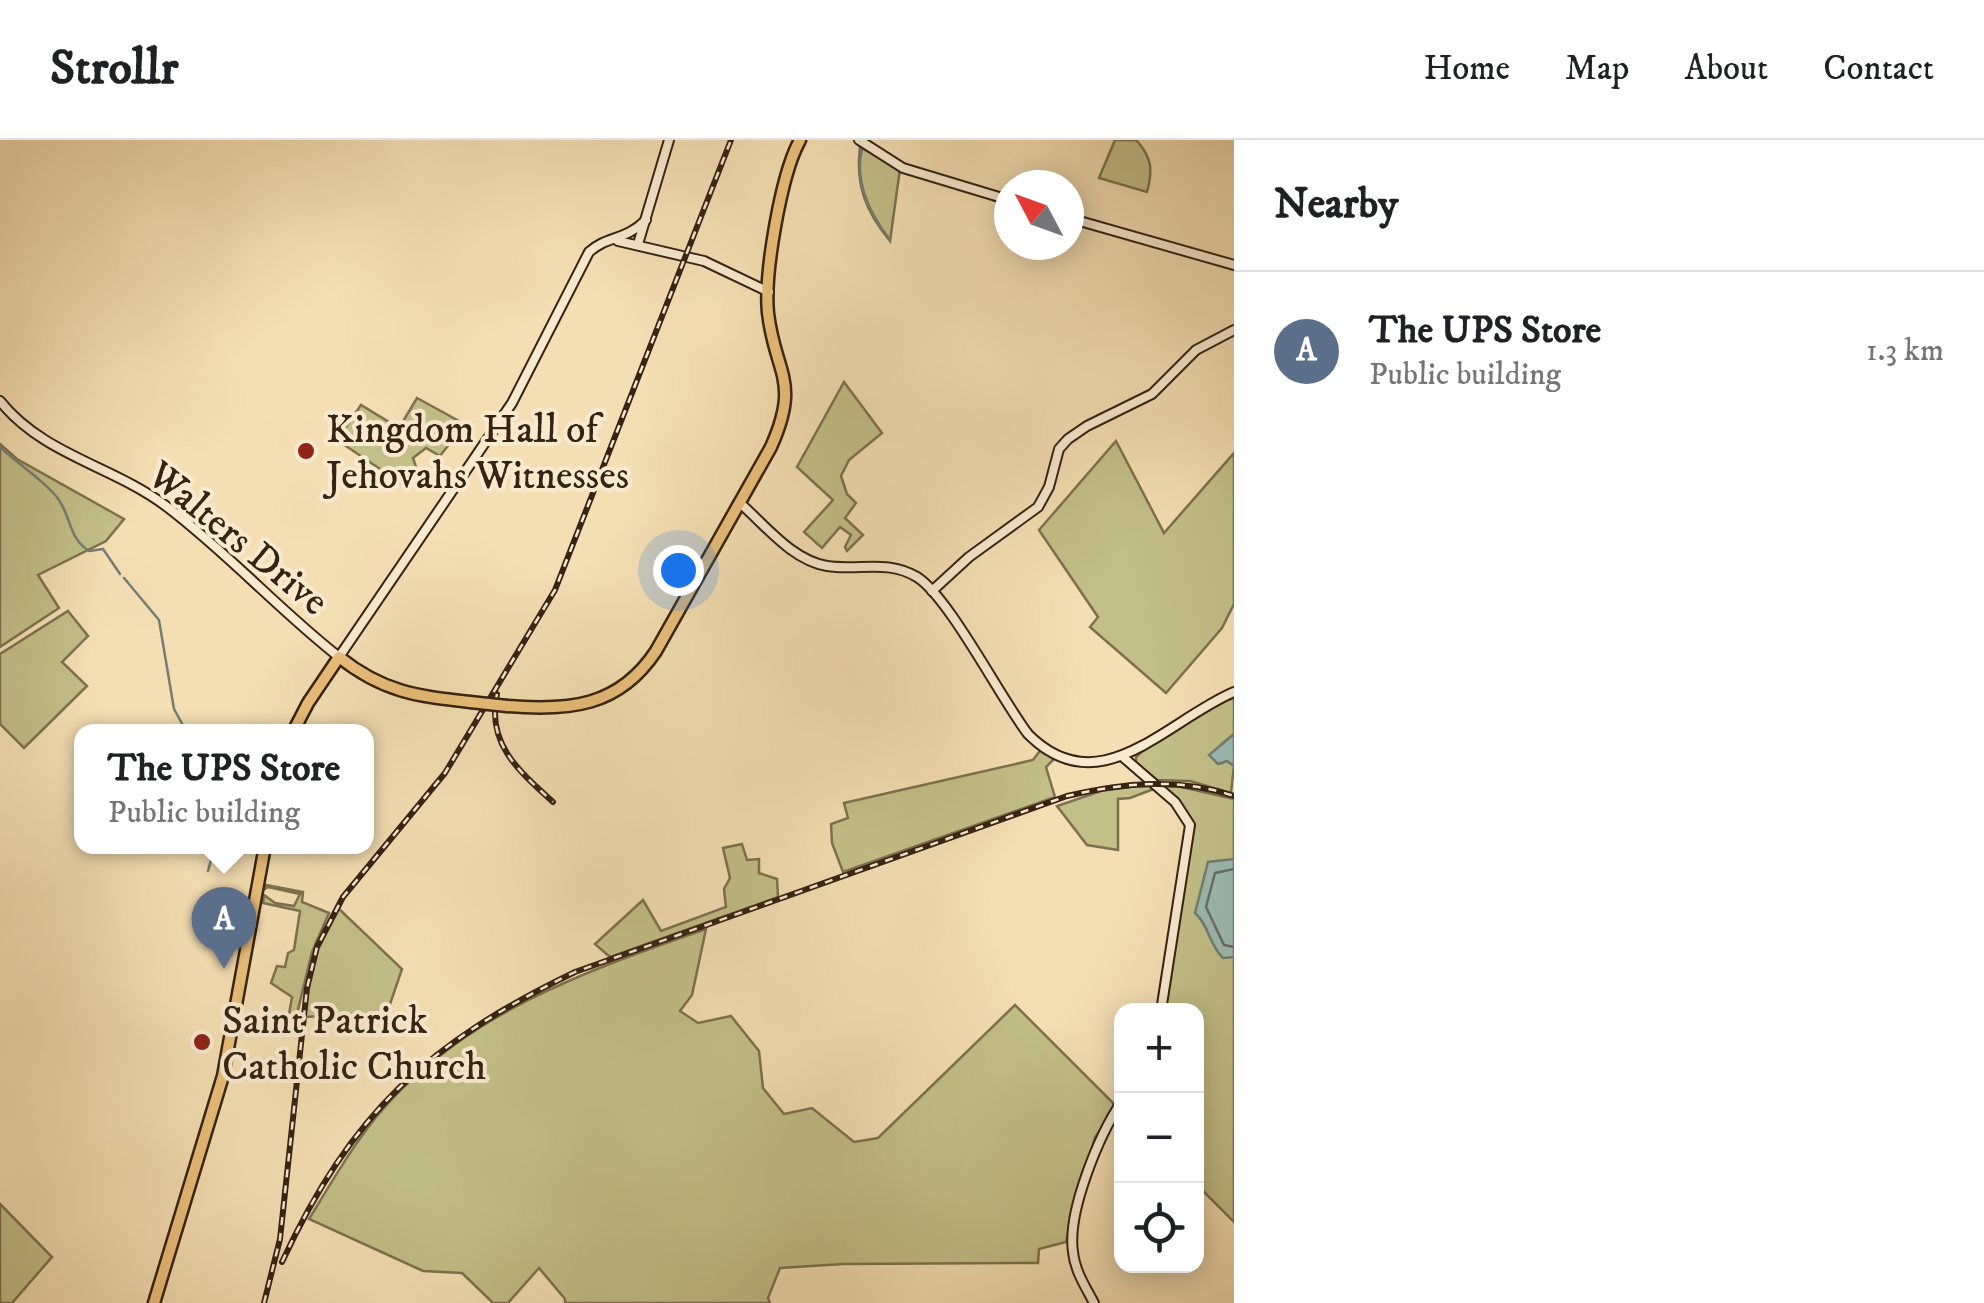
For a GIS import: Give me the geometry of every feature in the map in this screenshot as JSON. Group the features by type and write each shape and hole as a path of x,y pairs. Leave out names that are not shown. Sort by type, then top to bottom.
{"main road":[{"path":"299,724 339,657 391,690 560,710 594,702 630,680 656,650 771,447 785,408 787,390 769,319 769,292 782,190 800,140"},
{"path":"326,676 342,668 356,670"},
{"path":"154,1303 223,1076 264,854"}],"street":[{"path":"638,244 669,140"},
{"path":"859,140 903,168 994,195"},
{"path":"339,657 512,403 589,252 630,234 646,220"},
{"path":"1084,222 1234,265"},
{"path":"630,234 638,244"},
{"path":"611,240 676,252 725,269 769,292"},
{"path":"932,591 969,557 1038,508 1049,487 1055,458 1068,439 1152,394 1196,350 1234,330"},
{"name":"Walters Drive","path":"0,401 40,439 129,483 170,509 339,657"},
{"path":"740,504 786,546 810,561 832,566 891,567 919,578 932,591 1016,719 1042,748 1080,762 1108,762 1234,692"},
{"path":"1122,756 1175,802 1190,825 1162,1003"},
{"path":"1094,1303 1076,1266 1072,1234 1095,1148 1114,1115"}],"shaded area":[{"path":"1115,140 1136,140 1145,152 1150,170 1147,192 1099,178"},
{"path":"860,147 900,169 890,241 864,197 859,174"},
{"path":"844,382 882,433 849,460 841,476 847,494 856,503 845,518 863,535 847,551 851,535 840,527 822,548 804,532 833,500 797,467"},
{"path":"417,398 459,421 461,429 440,456 426,448 413,458 417,470 407,474 402,484 337,440 361,405 399,428"},
{"path":"1116,441 1164,533 1234,453 1234,604 1222,628 1166,693 1090,627 1098,617 1039,530"},
{"path":"0,444 17,459 124,519 106,541 38,575 59,608 0,647"},
{"path":"68,611 88,636 62,662 87,686 24,748 0,724 0,654"},
{"path":"1234,698 1234,734 1222,744 1222,763 1227,761 1234,766 1231,793 1190,781 1157,780 1136,763 1136,757 1169,730"},
{"path":"1042,748 1057,756 1046,767 1055,797 843,872 832,843 831,824 848,818 844,803 1033,760"},
{"path":"1177,786 1234,799 1234,1222 1204,1192 1204,1003 1162,1003 1191,829 1159,787 1118,799 1118,850 1087,845 1057,806 1104,790"},
{"path":"742,844 747,860 759,859 759,873 777,879 778,897 610,957 595,944 643,900 661,931 726,907 724,889 730,878 723,848"},
{"path":"266,885 303,892 302,902 329,913 312,952 296,1018 289,1014 292,997 271,983 277,966 285,967 288,953 294,950 300,911 263,903 264,895 275,903 294,906 300,894 265,889"},
{"path":"337,907 402,969 387,1013 305,1017 306,988 313,960"},
{"path":"706,929 692,995 680,1011 698,1023 731,1016 759,1051 763,1088 784,1114 812,1108 854,1142 878,1138 1015,1005 1114,1104 1114,1112 1095,1137 1066,1242 1039,1249 1038,1263 780,1268 768,1298 770,1303 565,1303 539,1268 508,1303 493,1303 462,1273 423,1271 309,1219 377,1116 410,1081 486,1024 528,1000 615,962"},
{"path":"0,1204 52,1257 12,1303 0,1303"}],"water":[{"path":"1234,734 1234,766 1227,761 1218,764 1209,755"},
{"path":"1234,859 1234,957 1223,958 1195,913 1208,862"}],"waterway":[{"path":"862,149 862,185 890,240"},
{"path":"0,447 56,496 82,545 89,551 103,549 120,574"},
{"path":"124,578 159,620 174,709 182,724"},
{"path":"208,871 213,854"}],"railway":[{"path":"264,1303 280,1239 307,988 317,947 343,897 445,773 555,590 731,140"},
{"path":"497,694 496,728 508,756 553,802"},
{"path":"282,1262 337,1163 400,1087 477,1026 575,972 1067,796 1150,784 1192,786 1234,796"}],"place":[{"name":"Kingdom Hall of Jehovahs Witnesses","path":"306,451"},
{"name":"The UPS Store","path":"224,969"},
{"name":"Saint Patrick Catholic Church","path":"202,1042"}]}
